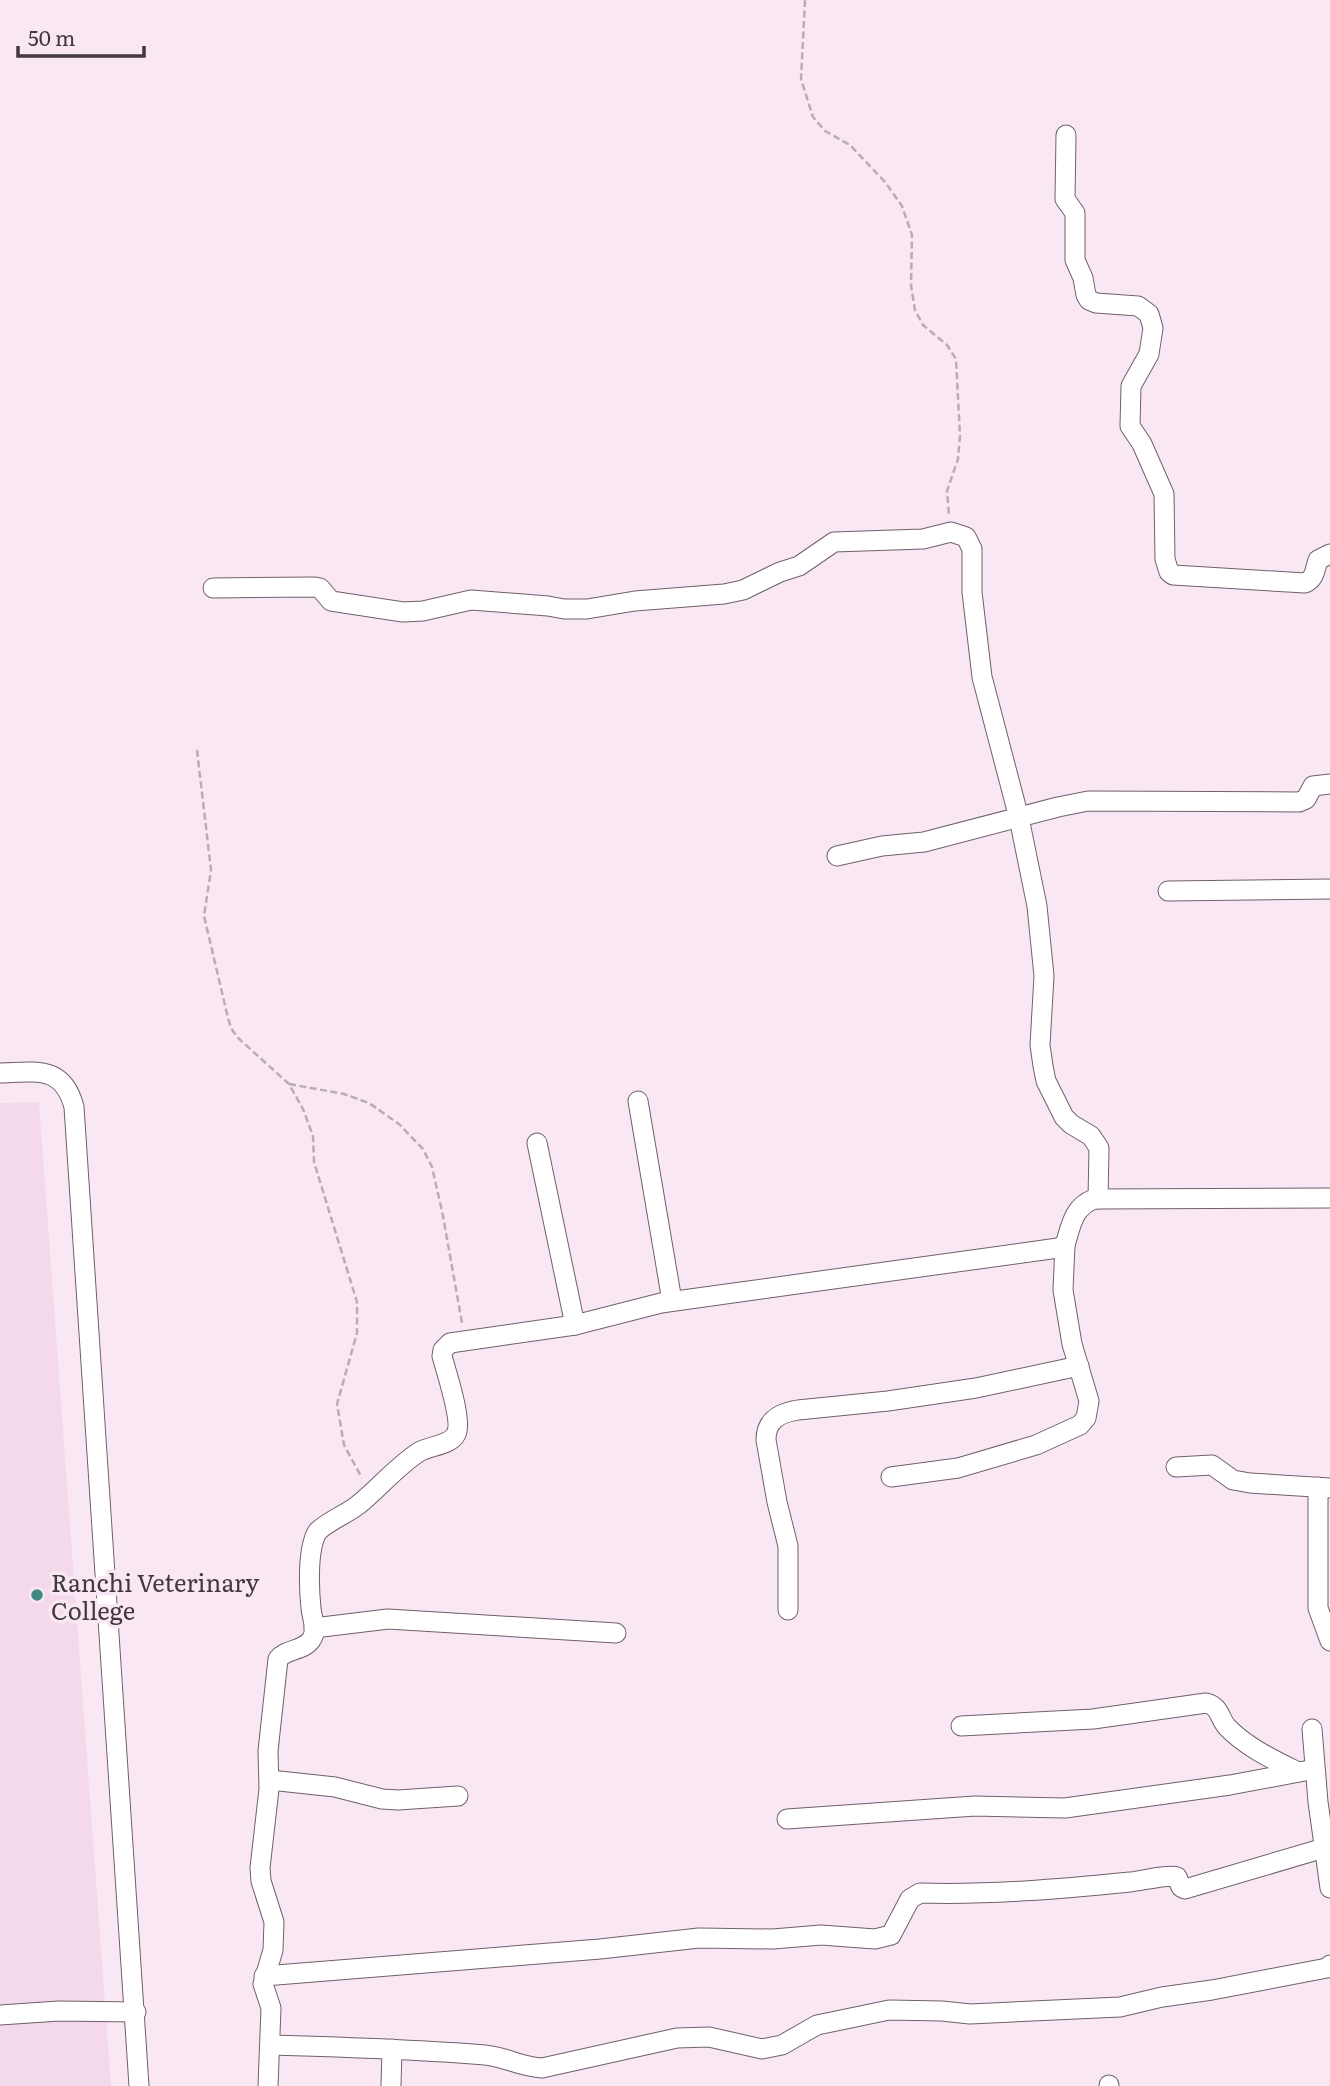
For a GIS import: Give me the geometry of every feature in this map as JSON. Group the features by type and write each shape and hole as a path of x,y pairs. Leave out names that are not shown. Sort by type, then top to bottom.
{"street":[{"path":"1066,135 1065,199 1075,213 1075,260 1086,295 1096,303 1138,306 1144,309 1152,320 1149,354 1131,386 1130,426 1142,444 1164,494 1165,559 1169,572 1173,575 1234,580 1305,583 1310,581 1322,556 1330,554"},
{"path":"213,588 315,587 320,588 331,601 403,612 423,611 471,600 587,609 743,590 779,572 799,566 834,542 923,539 951,533 966,537 972,549 972,592 982,677 1019,818 1037,906 1044,976 1040,1045 1043,1066 1046,1081 1064,1117 1097,1142 1098,1199"},
{"path":"837,856 924,842 1088,801 1299,802 1306,799 1313,786 1330,784"},
{"path":"1168,891 1330,889"},
{"path":"0,1073 34,1072 58,1078 68,1089 74,1107 139,2086"},
{"path":"638,1101 672,1301"},
{"path":"537,1143 575,1325"},
{"path":"891,1477 958,1468 1036,1445 1080,1425 1086,1418 1089,1401 1072,1344 1063,1290 1065,1245 1077,1210 1085,1202 1098,1199 1330,1199"},
{"path":"268,2086 271,2008 263,1984 275,1941 273,1914 260,1875 270,1780 268,1751 278,1659 282,1654 309,1643 314,1628 310,1607 311,1550 314,1538 324,1526 360,1504 403,1463 430,1446 455,1437 458,1431 457,1420 442,1356 443,1350 450,1343 464,1340 575,1325 672,1301 1065,1245"},
{"path":"788,1610 788,1546 766,1440 766,1430 774,1419 789,1411 888,1401 976,1388 1079,1366"},
{"path":"1176,1467 1212,1465 1233,1480 1324,1487 1318,1608 1330,1641"},
{"path":"314,1628 388,1619 616,1633"},
{"path":"961,1726 1093,1719 1206,1703 1215,1707 1226,1727 1255,1749 1307,1771"},
{"path":"1312,1729 1307,1771 1327,1856 1330,1888"},
{"path":"787,1819 975,1807 1065,1808 1230,1785 1307,1771"},
{"path":"270,1780 335,1787 382,1799 458,1796"},
{"path":"264,1976 587,1951 699,1938 773,1939 821,1935 880,1938 891,1935 910,1899 920,1893 1052,1890 1154,1880 1173,1875 1185,1889 1327,1856"},
{"path":"270,2045 392,2049 505,2057 524,2066 542,2068 677,2038 709,2037 762,2049 782,2045 817,2025 869,2013 906,2010 971,2014 1120,2007 1327,1968 1330,1965"},
{"path":"0,2015 60,2011 136,2012"},
{"path":"391,2086 392,2049"}],"path":[{"path":"805,0 801,79 813,117 825,131 850,145 902,206 912,235 911,285 915,310 923,325 947,345 956,359 960,436 958,459 947,491 951,533"},
{"path":"197,750 211,870 204,916 228,1018 237,1038 289,1084 309,1123 314,1140 314,1162 355,1293 358,1326 337,1404 341,1432 348,1456 372,1492"},
{"path":"289,1084 344,1094 369,1103 399,1124 423,1149 432,1167 443,1216 464,1340"}],"shaded area":[{"name":"Ranchi Veterinary College","path":"39,1102 111,2086 0,2086 0,1103"}],"place":[{"name":"Ranchi Veterinary College","path":"37,1595"}]}
